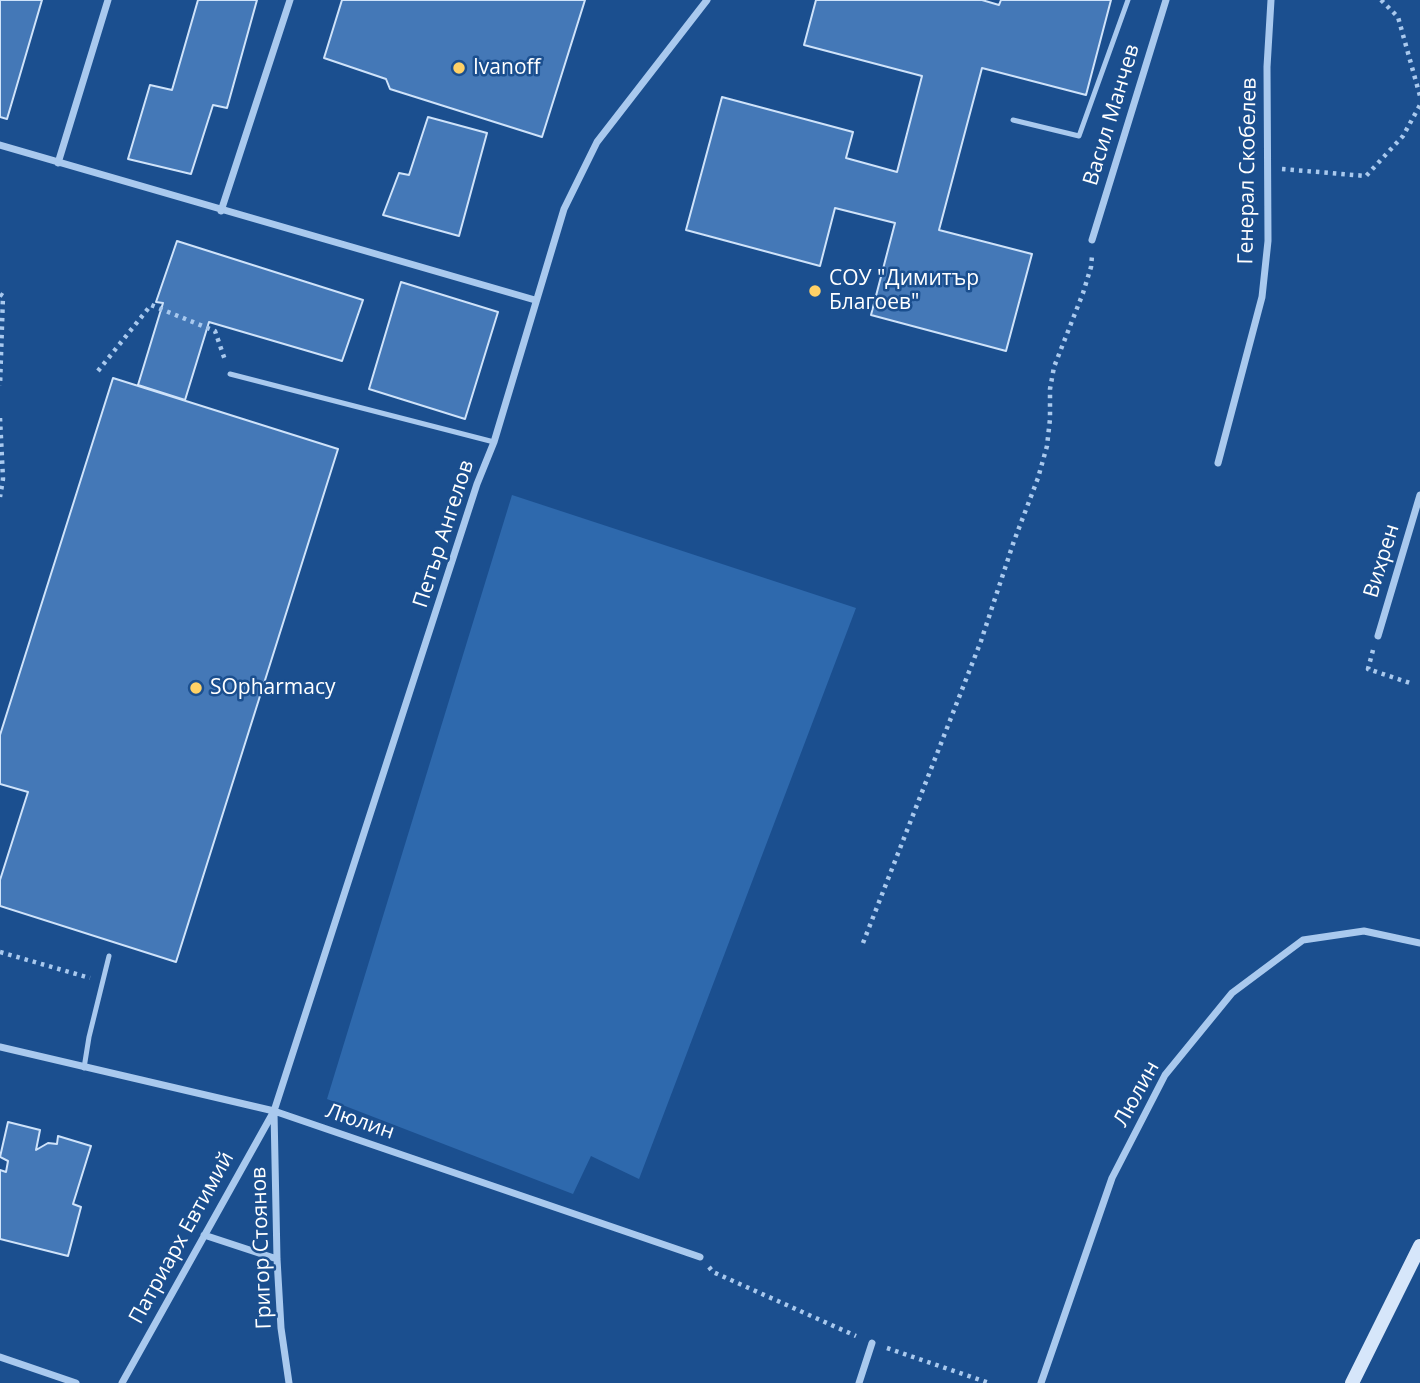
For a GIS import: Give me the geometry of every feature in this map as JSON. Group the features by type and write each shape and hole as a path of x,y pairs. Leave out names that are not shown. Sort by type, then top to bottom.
{"street":[{"path":"58,163 108,0"},
{"path":"221,211 290,0"},
{"name":"Васил Манчев","path":"1092,240 1166,0"},
{"name":"Генерал Скобелев","path":"1218,463 1262,297 1268,241 1267,67 1271,0"},
{"name":"Петър Ангелов","path":"274,1111 477,484 494,442 564,209 597,142 703,2"},
{"path":"0,145 535,300"},
{"name":"Вихрен","path":"1378,636 1420,495"},
{"name":"Люлин","path":"1041,1383 1112,1178 1165,1075 1232,992 1303,940 1364,931 1420,943"},
{"name":"Люлин","path":"0,1047 274,1111 700,1257"},
{"name":"Патриарх Евтимий","path":"122,1383 274,1111"},
{"name":"Григор Стоянов","path":"274,1111 281,1328 289,1383"},
{"path":"204,1235 278,1259"},
{"path":"1352,1383 1420,1246"},
{"path":"859,1383 872,1343"},
{"path":"0,1357 76,1383"}],"lane":[{"path":"1013,120 1079,136 1128,0"},
{"path":"230,374 494,442"},
{"path":"84,1068 109,956"}],"path":[{"path":"1381,0 1398,17 1420,96"},
{"path":"1267,168 1366,176 1403,136 1420,105"},
{"path":"863,943 981,641 1038,478 1047,446 1054,367 1091,267 1092,240"},
{"path":"0,294 3,296 0,386"},
{"path":"98,371 151,305 215,331 230,374"},
{"path":"0,418 4,479 0,497"},
{"path":"1372,653 1368,668 1413,684"},
{"path":"0,952 103,982"},
{"path":"700,1257 713,1272 872,1343 989,1383"}],"shaded area":[{"path":"512,495 856,608 639,1179 591,1156 573,1194 327,1099"}],"building":[{"path":"0,0 42,0 7,119 0,117"},
{"path":"198,0 257,0 227,108 213,105 191,174 128,159 150,85 172,90"},
{"name":"Ivanoff","path":"342,0 585,0 542,137 390,89 386,79 324,58"},
{"path":"816,0 982,0 999,5 1001,0 1111,0 1086,95 982,68 939,230 1032,254 1006,351 871,315 895,223 835,208 820,266 686,230 722,97 853,132 846,158 897,172 922,76 804,45"},
{"path":"428,117 487,133 459,236 383,215 399,173 409,175"},
{"path":"177,241 363,300 342,361 209,322 185,400 138,385 163,303 156,302"},
{"path":"401,282 498,312 465,419 369,389"},
{"path":"113,378 338,449 176,962 0,906 0,880 28,792 0,784 0,735"},
{"path":"8,1122 40,1130 36,1150 48,1143 57,1144 58,1136 91,1146 73,1204 81,1207 68,1256 0,1239 0,1170 6,1172 8,1161 0,1157"}],"place":[{"name":"Ivanoff","path":"459,68"},
{"name":"СОУ \"Димитър Благоев\"","path":"815,291"},
{"name":"SOpharmacy","path":"196,688"}]}
